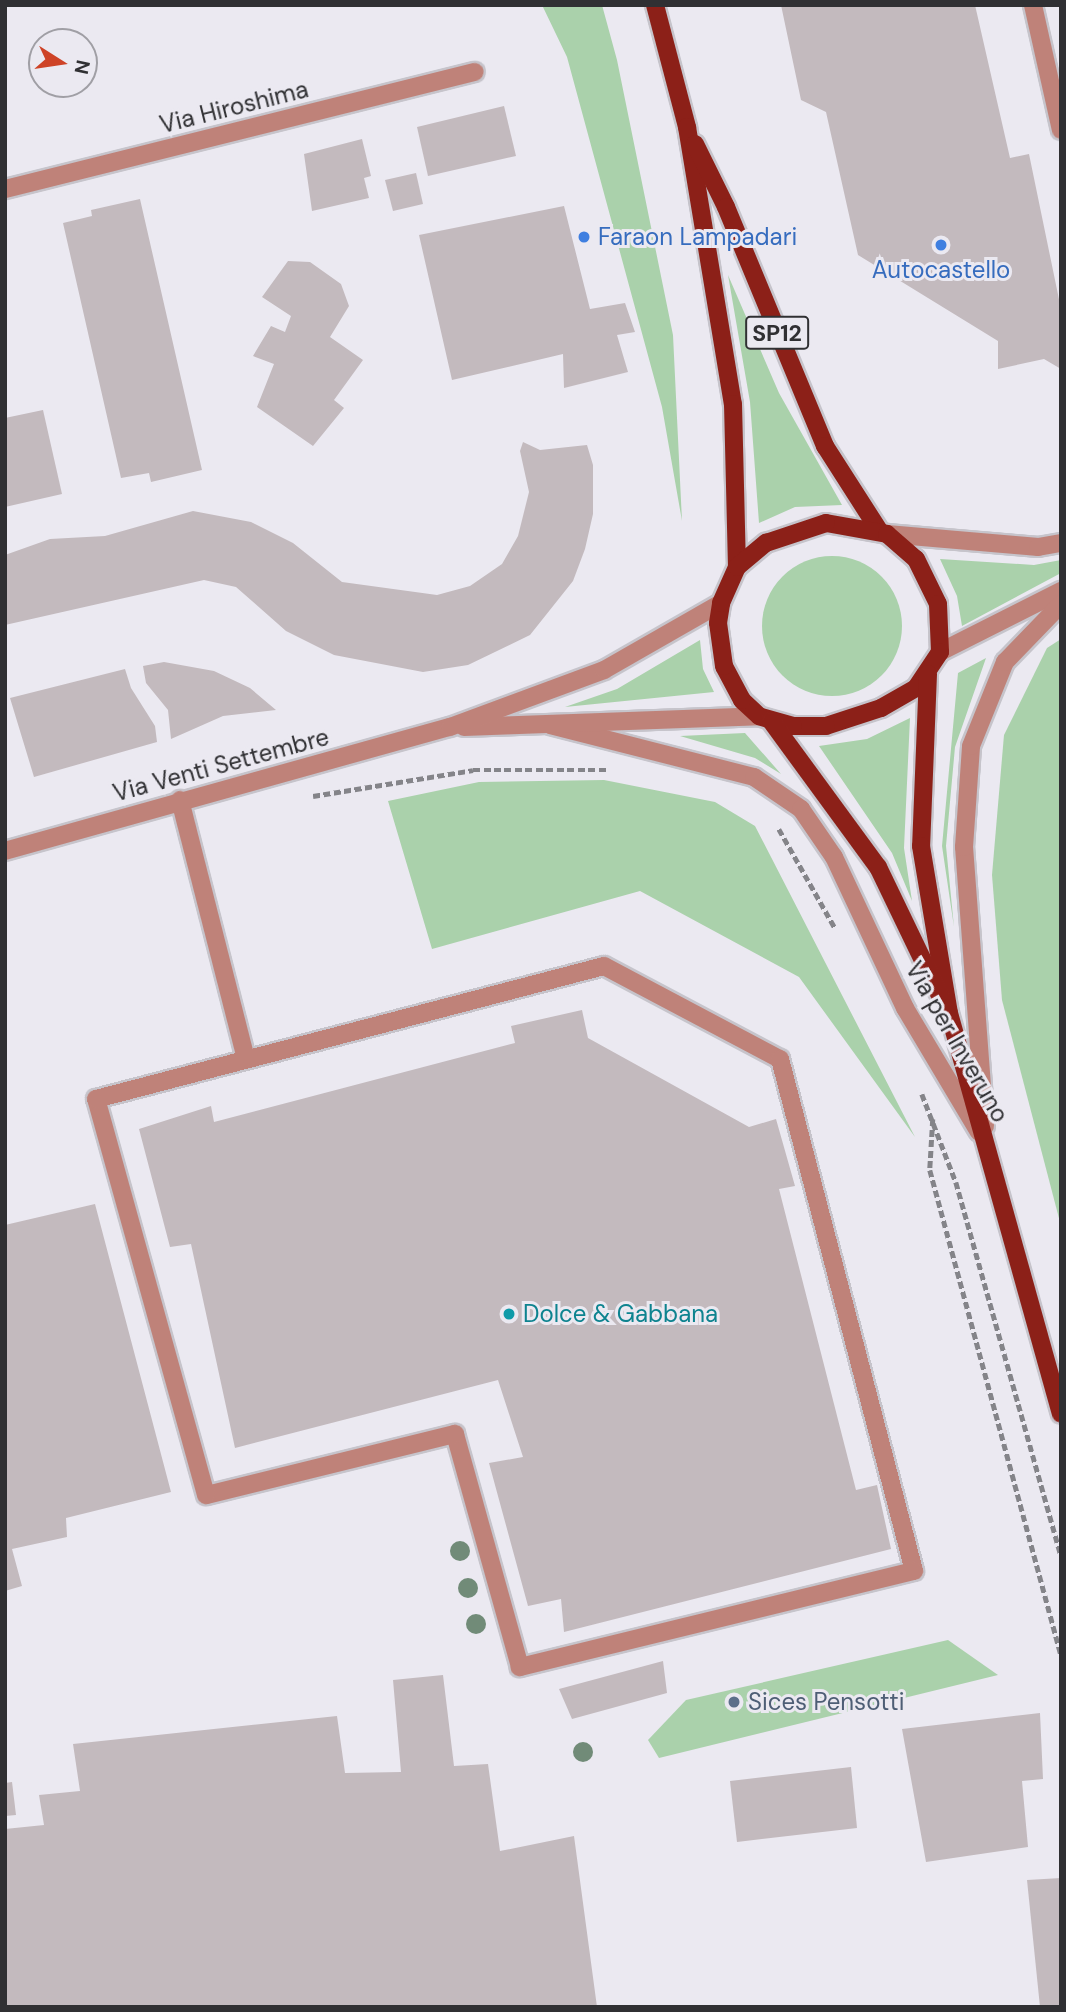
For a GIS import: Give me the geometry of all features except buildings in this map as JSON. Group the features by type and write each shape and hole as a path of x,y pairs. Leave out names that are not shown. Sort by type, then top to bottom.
{"main road":[{"name":"SP12","path":"654,5 687,127 733,404 737,567"},
{"name":"SP12","path":"687,127 726,207 825,446 883,533"},
{"path":"826,523 883,533 916,559 929,578 938,604 940,652 928,674 916,688 881,708 826,726 793,726 765,718 742,700 724,666 718,624 721,604 737,567 766,543 803,528 826,523"},
{"name":"Via per Inveruno","path":"928,674 921,846 948,1013"},
{"name":"Via per Inveruno","path":"765,718 878,867 948,1013"},
{"path":"948,1013 1061,1414"}],"street":[{"path":"1033,5 1061,130"},
{"name":"Via Hiroshima","path":"5,189 475,72"},
{"path":"883,533 1038,547 1061,543"},
{"path":"940,652 1061,591"},
{"name":"Via Venti Settembre","path":"5,851 180,800 450,727 604,670 721,604"},
{"name":"Via per Inveruno","path":"986,1144 964,846 971,746 1005,662 1061,604"},
{"name":"Via Venti Settembre","path":"450,727 765,718"},
{"name":"Via per Inveruno","path":"550,725 754,777 801,809 834,857 905,1008 986,1144"},
{"path":"180,800 246,1059"},
{"path":"604,965 780,1059 914,1571 520,1667 455,1434 206,1494 96,1099 246,1059 604,965"}],"path":[{"path":"309,796 473,770 619,770"},
{"path":"775,823 838,935"},
{"path":"920,1091 933,1115 1061,1555"},
{"path":"933,1115 930,1170 1061,1655"}],"green space":[{"path":"542,5 602,5 617,60 673,335 682,521 662,407 567,57"},
{"path":"728,275 779,393 842,505 795,507 759,523 750,402"},
{"path":"832,556 859,561 882,576 897,599 902,626 897,653 882,676 859,691 832,696 805,691 782,676 767,653 762,626 767,599 782,576 805,561"},
{"path":"940,559 1034,565 1061,560 1061,573 962,626 957,596"},
{"path":"1061,639 1061,1226 1002,1000 992,875 1004,735 1047,648"},
{"path":"700,640 703,669 714,692 565,707 617,689"},
{"path":"986,658 955,747 946,846 954,927 942,846 958,673"},
{"path":"910,718 904,848 912,901 892,853 819,746 867,739"},
{"path":"745,733 781,774 755,758 680,736"},
{"path":"604,780 715,802 755,826 915,1137 799,977 640,891 432,949 388,801 479,782"},
{"path":"948,1640 998,1675 659,1758 648,1740 686,1700"}],"place":[{"name":"Faraon Lampadari","path":"584,237"},
{"name":"Autocastello","path":"941,245"},
{"name":"Dolce & Gabbana","path":"509,1314"},
{"name":"Sices Pensotti","path":"734,1702"}]}
